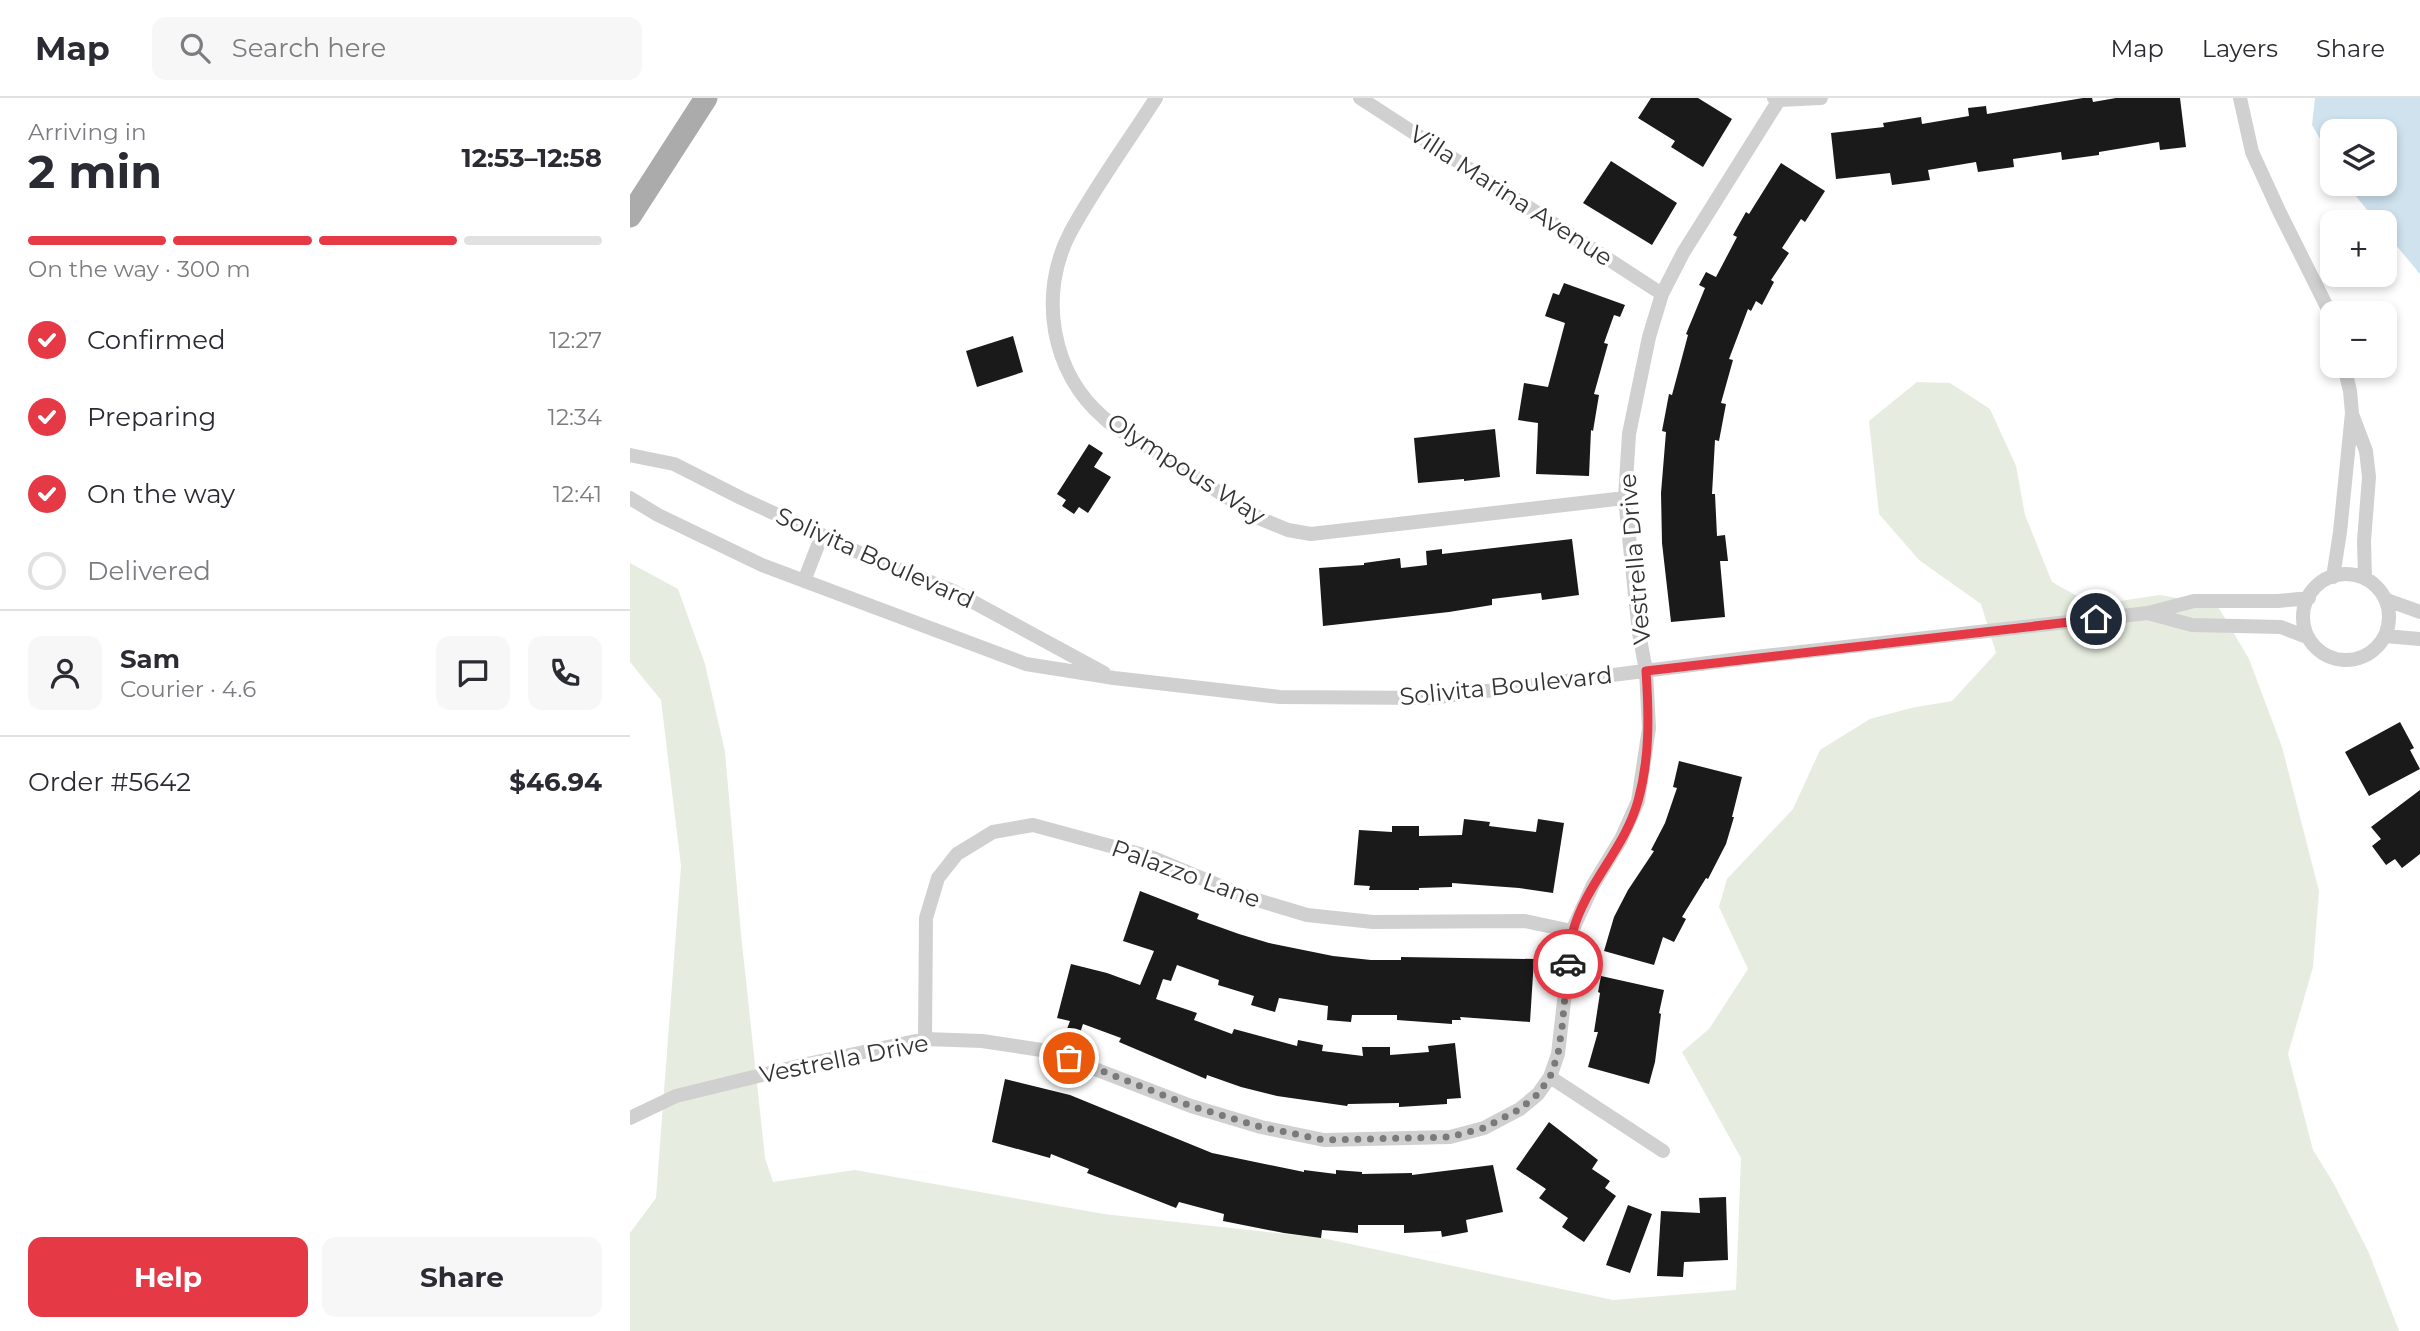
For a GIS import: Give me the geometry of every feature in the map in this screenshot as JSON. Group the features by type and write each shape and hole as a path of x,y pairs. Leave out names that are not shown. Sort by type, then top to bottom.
{"main road":[{"path":"630,216 706,98"}],"street":[{"name":"Olympous Way","path":"1156,98 1069,234 1058,262 1051,294 1054,326 1061,356 1079,391 1104,418 1261,519 1288,530 1311,534 1625,498"},
{"name":"Villa Marina Avenue","path":"1360,98 1662,293"},
{"path":"1777,99 1821,98"},
{"path":"2240,98 2252,152 2324,301"},
{"name":"Vestrella Drive","path":"630,1118 676,1096 925,1039 982,1041 1048,1051 1191,1106 1261,1127 1324,1140 1439,1138 1472,1131 1484,1128 1520,1109 1538,1094 1550,1077 1558,1054 1573,931 1593,885 1621,839 1638,801 1649,728 1646,671 1639,633 1625,498 1629,434 1640,372 1662,293 1714,201 1777,99"},
{"path":"2333,577 2352,413 2347,378"},
{"path":"2352,413 2366,451 2370,477 2364,541 2365,578"},
{"name":"Solivita Boulevard","path":"630,455 674,464 875,560 953,591 1114,678"},
{"name":"Solivita Boulevard","path":"630,498 658,515 762,565 1026,664 1114,678 1280,697 1432,698 2148,613 2194,601 2278,601 2309,598"},
{"path":"804,581 822,535"},
{"path":"2356,574 2365,578 2380,590 2387,600 2389,615 2382,643 2372,652 2347,661 2330,657 2315,648 2307,637 2303,617 2309,598 2321,582 2333,577 2356,574"},
{"path":"2387,600 2420,612"},
{"name":"Solivita Boulevard","path":"2148,613 2192,625 2281,627 2307,637"},
{"path":"2385,636 2420,639"},
{"name":"Palazzo Lane","path":"925,1039 926,918 938,878 957,854 993,832 1033,825 1151,857 1244,896 1307,915 1373,922 1525,920 1573,931"},
{"path":"1550,1077 1664,1151"}],"shaded area":[{"path":"1917,382 1950,383 1990,409 2016,466 2025,515 2052,582 2093,605 2160,595 2217,605 2249,659 2282,747 2319,891 2313,967 2288,1054 2313,1150 2334,1184 2369,1253 2399,1331 630,1331 630,1233 656,1198 681,866 661,700 630,662 630,563 678,589 705,664 725,752 765,1158 773,1182 855,1170 1104,1214 1322,1238 1613,1300 1736,1290 1741,1158 1682,1052 1709,1029 1748,969 1719,907 1727,879 1793,809 1820,750 1870,719 1952,701 1996,653 1981,604 1919,560 1879,514 1869,421"}],"water":[{"path":"2315,98 2420,98 2420,274 2397,246 2397,210 2367,210 2356,196 2397,196 2397,119 2320,119 2320,139 2312,125"}],"building":[{"path":"1651,98 1698,98 1732,119 1703,167 1671,147 1675,141 1638,118"},
{"path":"2092,98 2093,102 2116,98 2180,98 2186,147 2160,150 2159,142 2062,160 2061,152 2013,159 2014,167 1978,172 1976,162 1928,170 1930,180 1892,185 1890,173 1836,179 1831,133 1884,127 1883,123 1921,117 1922,124 1969,116 1968,108 1986,106 1987,114"},
{"path":"1611,161 1677,203 1652,245 1583,203"},
{"path":"1781,163 1825,191 1805,222 1801,219 1782,248 1789,253 1771,280 1774,282 1762,305 1756,301 1751,311 1748,309 1729,359 1733,360 1721,403 1726,404 1719,441 1715,440 1712,494 1715,494 1717,536 1725,535 1728,561 1720,561 1725,617 1671,622 1662,543 1661,493 1666,432 1662,431 1669,394 1672,395 1688,335 1686,334 1705,288 1699,285 1706,272 1716,277 1737,237 1733,235 1746,212 1749,214"},
{"path":"1564,283 1625,305 1620,317 1614,315 1604,343 1608,344 1594,394 1599,395 1593,431 1591,430 1589,476 1536,474 1538,423 1518,420 1524,383 1548,387 1565,323 1545,316 1553,293 1559,295"},
{"path":"1013,336 1023,372 977,387 966,351"},
{"path":"1495,429 1500,477 1418,483 1414,438"},
{"path":"1089,444 1103,453 1094,467 1111,477 1088,513 1079,507 1074,514 1062,506 1066,500 1057,494"},
{"path":"1572,539 1579,595 1542,600 1541,593 1492,599 1492,605 1449,612 1323,626 1319,568 1364,565 1400,558 1401,568 1427,565 1426,551 1442,549 1442,554"},
{"path":"2400,722 2414,748 2410,750 2420,769 2369,796 2345,752"},
{"path":"1679,761 1742,777 1726,844 1708,879 1706,878 1682,917 1686,919 1674,942 1663,937 1654,965 1604,951 1614,917 1654,851 1651,850 1665,823 1677,788 1673,787"},
{"path":"2420,790 2420,854 2402,868 2395,859 2386,865 2372,846 2381,839 2371,827"},
{"path":"1464,819 1490,822 1489,826 1536,832 1538,819 1564,823 1553,893 1452,883 1452,887 1419,890 1369,890 1370,886 1354,885 1359,830 1392,832 1392,826 1419,826 1419,836 1462,835"},
{"path":"1140,891 1199,914 1197,919 1239,934 1333,956 1371,960 1401,960 1401,957 1534,959 1530,1022 1460,1017 1461,1020 1452,1020 1452,1024 1397,1020 1397,1015 1352,1015 1351,1022 1327,1020 1328,1006 1279,998 1275,1012 1251,1005 1254,996 1218,985 1219,980 1177,965 1171,981 1163,979 1156,999 1197,1013 1194,1020 1232,1034 1234,1029 1297,1046 1298,1040 1323,1045 1322,1051 1363,1056 1362,1047 1390,1047 1390,1055 1429,1052 1428,1046 1455,1043 1461,1098 1447,1099 1447,1104 1347,1106 1277,1096 1207,1075 1206,1079 1119,1042 1121,1038 1083,1024 1080,1033 1067,1029 1070,1021 1057,1018 1071,964 1140,985 1154,951 1123,941"},
{"path":"1601,976 1664,990 1659,1013 1655,1062 1649,1084 1588,1067 1598,1032 1594,1032"},
{"path":"1005,1079 1070,1095 1212,1153 1304,1172 1336,1174 1336,1170 1362,1174 1412,1175 1493,1165 1503,1212 1466,1220 1468,1232 1442,1237 1441,1231 1404,1233 1404,1225 1358,1225 1358,1233 1322,1230 1321,1238 1223,1221 1224,1214 1179,1202 1176,1208 1087,1173 1089,1169 1051,1154 1050,1158 992,1142"},
{"path":"1549,1122 1598,1160 1592,1169 1610,1181 1605,1188 1616,1196 1584,1242 1562,1227 1568,1218 1539,1198 1546,1189 1516,1169"},
{"path":"1726,1197 1728,1260 1684,1262 1683,1277 1657,1276 1661,1211 1700,1213 1699,1198"},
{"path":"1628,1205 1652,1214 1630,1273 1606,1265"}],"way so far":[{"path":"1069,1058 1191,1106 1261,1127 1324,1140 1450,1137 1484,1128 1520,1109 1538,1094 1550,1077 1558,1054 1568,964"}],"route":[{"path":"1568,964 1573,931 1593,885 1621,839 1638,801 1649,728 1646,671 2096,619"}]}
